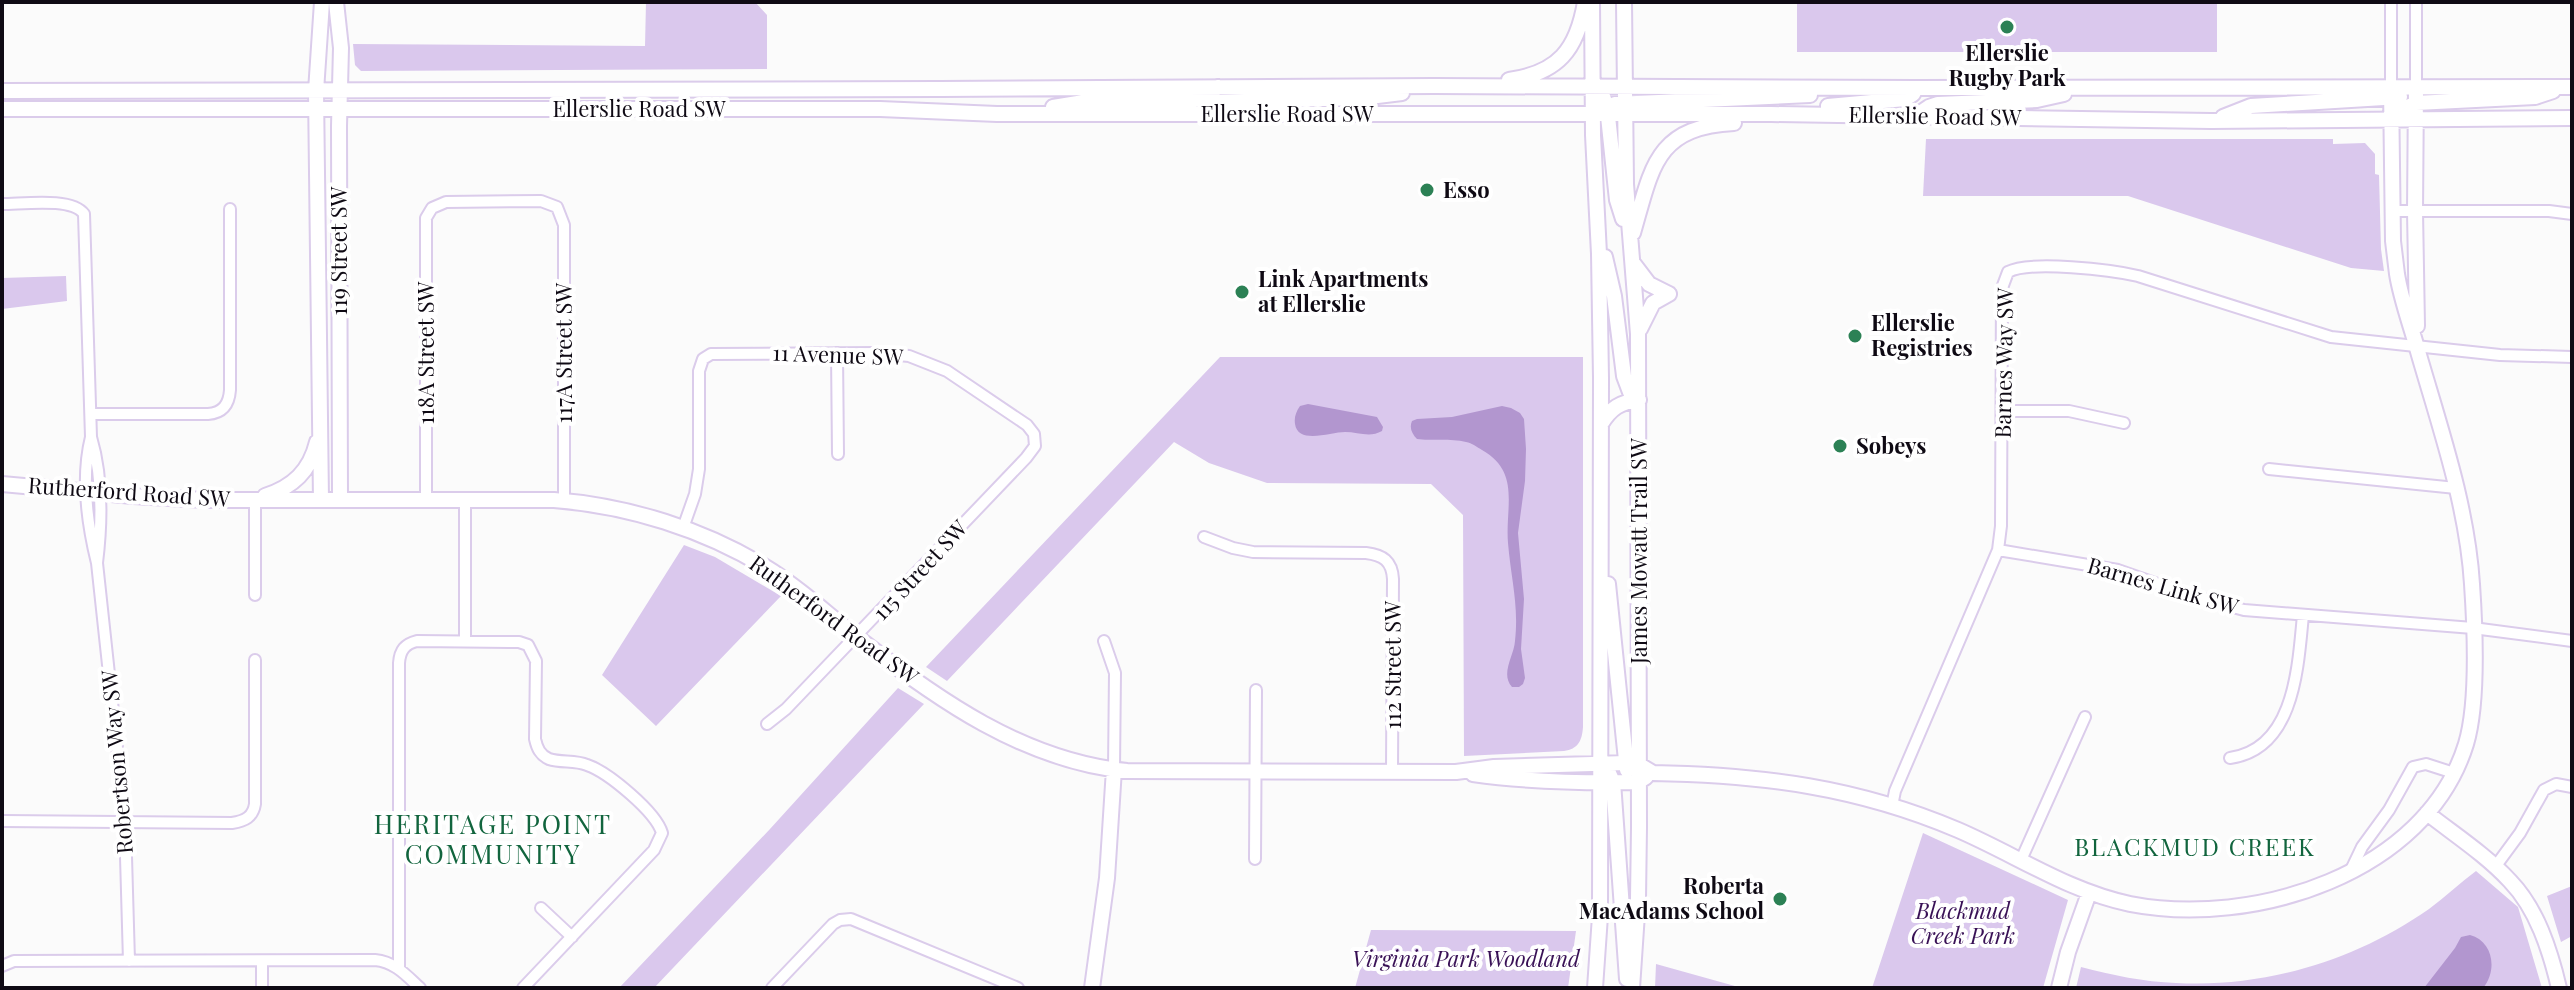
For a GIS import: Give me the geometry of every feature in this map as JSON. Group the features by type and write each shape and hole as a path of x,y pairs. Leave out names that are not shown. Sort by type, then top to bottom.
{"main road":[{"name":"119 Street SW","path":"321,500 316,91 322,2"},
{"name":"119 Street SW","path":"336,2 341,48 340,500"},
{"path":"1465,86 1543,73 1566,53 1583,17 1585,2"},
{"name":"James Mowatt Trail SW","path":"1592,2 1601,425 1601,763 1607,783 1595,988"},
{"name":"James Mowatt Trail SW","path":"1624,2 1626,184 1638,334 1639,400 1632,763 1638,782 1638,899 1630,988"},
{"path":"1625,51 1631,71 1645,79 1784,81 1865,87"},
{"path":"1204,115 1218,102 1361,98 1434,86"},
{"name":"Ellerslie Road SW","path":"2,91 1465,86 2094,88 2391,93"},
{"path":"997,114 1084,102 1189,101 1212,94 1218,87"},
{"path":"1593,87 1602,94 1608,111 1617,200 1631,241"},
{"path":"1625,109 1792,97 1865,87"},
{"path":"2211,121 2251,106 2391,93 2535,97 2570,87"},
{"path":"1792,114 1816,107 1905,99 1916,88"},
{"path":"1917,116 1938,104 2037,100 2094,88"},
{"path":"1601,554 1610,591 1632,763 1653,773 1721,774 1779,781 1828,789 1892,806 1961,831 2089,893 2151,907 2190,910 2231,908 2292,895 2350,872 2394,844 2427,813 2454,773 2467,742 2471,721 2473,628 2470,567 2456,488 2399,287 2392,211 2391,93"},
{"path":"2392,119 2416,96"},
{"path":"2416,96 2417,347"},
{"name":"Ellerslie Road SW","path":"2,109 880,109 997,114 1204,115 1593,115 1625,109 2211,121 2572,118"},
{"path":"1631,241 1647,180 1660,153 1699,128 1771,114"},
{"path":"1598,233 1614,296 1624,376 1630,392 1639,400"},
{"path":"1633,262 1649,284 1669,294 1653,303 1638,334"},
{"path":"1601,425 1609,411 1618,405 1639,400"},
{"path":"255,500 283,489 302,474 311,461 319,430"},
{"name":"Rutherford Road SW","path":"2,484 165,498 564,501 623,511 683,528 767,568 857,637 973,717 1010,738 1048,754 1114,769 1456,772 1571,784 1638,782"},
{"name":"Rutherford Road SW","path":"1456,772 1494,767 1632,763"},
{"path":"1092,988 1107,878 1114,769"},
{"path":"1638,782 1653,773"},
{"path":"1607,783 1630,988"},
{"path":"2427,813 2515,886 2529,905 2559,988"},
{"path":"2059,988 2089,893"}],"street":[{"path":"2391,2 2391,93"},
{"path":"2416,2 2416,96"},
{"name":"118A Street SW","path":"426,499 425,225 432,208 446,202 493,201 541,201 557,207"},
{"name":"Robertson Way SW","path":"2,204 68,204 79,208 84,214 91,437 97,457 93,493 100,537 97,563 125,822 129,961"},
{"name":"117A Street SW","path":"557,207 564,225 564,501"},
{"path":"91,414 215,413 228,403 230,209"},
{"path":"2392,211 2549,211 2572,214"},
{"name":"Barnes Way SW","path":"1892,806 1895,791 1998,550 2001,526 2002,288 2008,272 2020,268 2073,267 2126,273 2320,334 2417,347"},
{"path":"2417,347 2500,355 2572,357"},
{"name":"11 Avenue SW","path":"683,528 698,478 699,371 703,359 718,353 909,356 937,366 1027,425 1034,434 1035,446"},
{"path":"837,353 838,454"},
{"path":"2002,411 2069,411 2124,423"},
{"name":"115 Street SW","path":"767,724 786,709 857,637 1035,446"},
{"path":"2269,469 2456,488"},
{"name":"Rutherford Road SW","path":"255,500 255,595"},
{"path":"465,500 465,640"},
{"name":"112 Street SW","path":"1204,537 1253,552 1366,553 1388,560 1393,579 1392,771"},
{"name":"Barnes Link SW","path":"1998,550 2118,570 2235,608 2473,628 2572,641"},
{"path":"2230,758 2254,752 2268,739 2283,717 2296,677 2303,615"},
{"path":"399,969 399,663 404,647 417,641 511,641 528,645 536,661 535,739 538,750 551,759 584,763 604,773 654,819 662,833 654,850 523,988"},
{"path":"1104,641 1115,673 1114,769"},
{"path":"3,821 232,823 251,816 255,804 255,660"},
{"path":"1255,859 1256,690"},
{"path":"2021,860 2085,717"},
{"path":"2350,872 2362,847 2389,810 2413,767 2426,764 2454,773"},
{"path":"2495,867 2520,833 2544,790 2556,784 2572,787"},
{"path":"541,908 572,937"},
{"path":"772,988 840,920 859,920 1018,988"},
{"path":"2,966 14,961 375,960 399,969 420,988"},
{"path":"262,961 262,988"}],"green space":[{"path":"646,2 755,2 767,15 767,69 361,71 355,65 353,44 645,46"},
{"name":"Ellerslie Rugby Park","path":"1797,2 2217,2 2217,52 1797,52"},
{"path":"1926,139 2333,139 2333,144 2365,143 2375,154 2375,174 2379,175 2384,271 2351,268 2128,196 1923,196"},
{"path":"66,276 67,301 2,309 2,278"},
{"path":"1220,357 1583,357 1583,727 1576,746 1564,751 1464,756 1463,515 1431,484 1267,483 1209,463 1174,442 947,681 926,667"},
{"path":"684,545 715,557 781,596 656,726 602,675"},
{"path":"898,688 924,704 654,988 619,988 770,829"},
{"name":"Blackmud Creek Park","path":"1923,833 2068,900 2043,988 1872,988"},
{"path":"2476,871 2518,907 2542,988 2076,988 2081,967 2152,981 2210,983 2243,981 2309,967 2371,943 2401,927"},
{"path":"2572,886 2572,936 2561,942 2547,896"},
{"name":"Virginia Park Woodland","path":"1371,930 1576,931 1568,988 1355,988"},
{"path":"1656,964 1742,988 1655,988"}],"shaded area":[{"path":"1308,404 1377,417 1382,431 1316,436 1302,434 1297,430 1295,417 1300,406"},
{"path":"1502,406 1520,413 1524,419 1526,449 1518,533 1524,599 1521,649 1525,678 1519,687 1512,687 1507,676 1515,641 1516,616 1508,543 1507,480 1494,459 1470,443 1417,439 1411,428 1412,421 1417,419 1452,417"},
{"path":"2470,935 2484,943 2491,957 2491,973 2483,988 2424,988 2461,937"}],"place":[{"name":"Ellerslie Rugby Park","path":"2007,27"},
{"name":"Esso","path":"1427,190"},
{"name":"Link Apartments at Ellerslie","path":"1242,292"},
{"name":"Ellerslie Registries","path":"1855,336"},
{"name":"Sobeys","path":"1840,446"},
{"name":"Roberta MacAdams School","path":"1780,899"}],"district":[{"name":"HERITAGE POINT COMMUNITY","path":"493,840"},
{"name":"BLACKMUD CREEK","path":"2195,848"}]}
